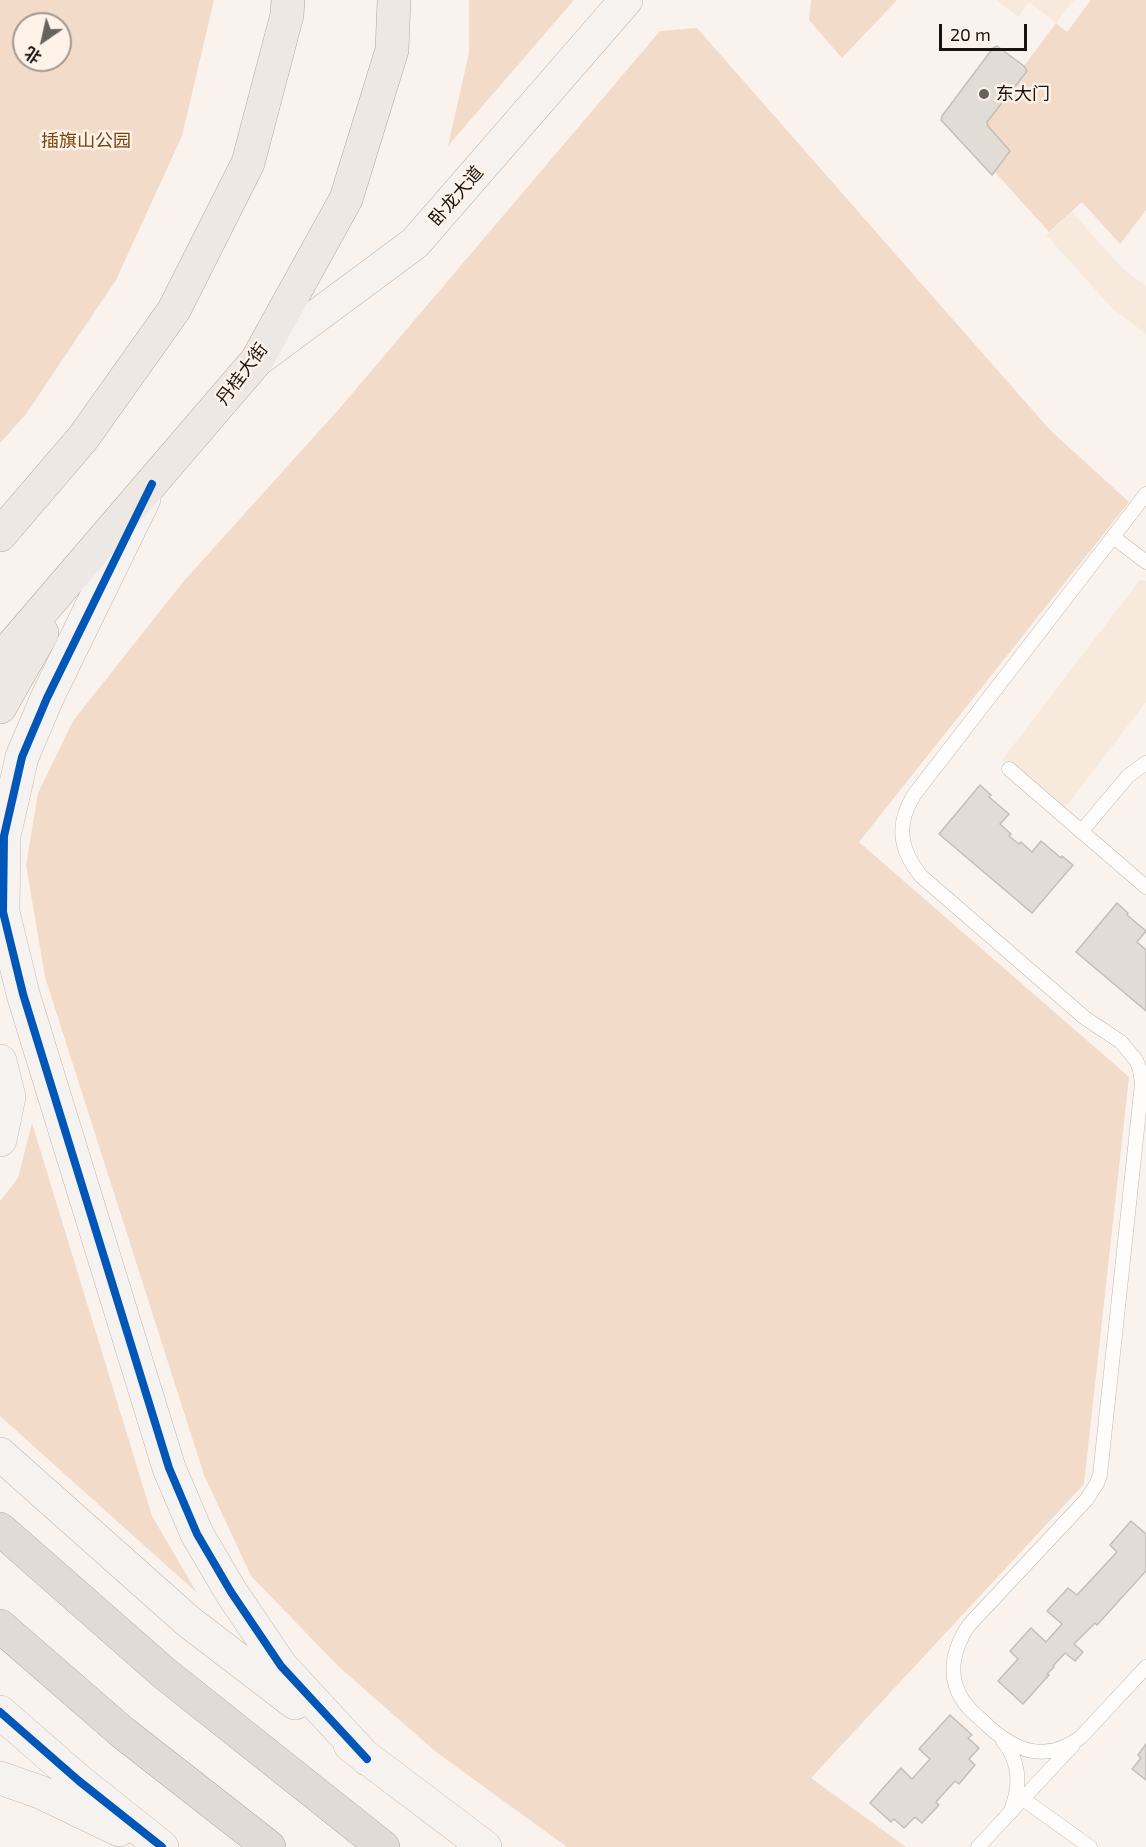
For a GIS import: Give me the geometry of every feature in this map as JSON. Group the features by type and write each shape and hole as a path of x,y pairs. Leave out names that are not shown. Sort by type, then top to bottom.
{"highway":[{"path":"0,1529 164,1673 383,1847"},
{"path":"0,1626 122,1732 269,1847"}],"main road":[{"path":"6,524 83,438 174,310 248,163 287,15 288,0"},
{"name":"丹桂大街","path":"0,660 257,360 346,199 392,50 394,0"},
{"path":"0,707 77,571"}],"street":[{"name":"卧龙大道","path":"257,360 415,243 626,0"},
{"path":"152,484 47,698 22,758 4,836 3,912 23,994 169,1468 197,1534 231,1592 281,1666 367,1759"},
{"path":"0,1061 9,1097 0,1140"},
{"path":"0,1454 189,1622 485,1847"},
{"path":"0,1712 79,1781 162,1847"},
{"path":"0,1778 40,1792 154,1847"}],"lane":[{"path":"1009,1813 1014,1802 1018,1778 1013,1756 1000,1737 964,1702 954,1675 955,1653 969,1625 1087,1499 1100,1475 1142,1083 1136,1060 1121,1042 1085,1018 921,876 910,861 904,847 902,822 914,795 1146,494"},
{"path":"1113,537 1146,562"},
{"path":"1082,832 1128,776 1146,763"},
{"path":"1009,770 1146,887"},
{"path":"978,1847 1146,1667"},
{"path":"1000,1737 1018,1748 1043,1752 1072,1743 1081,1737"},
{"path":"1023,1799 1090,1847"}],"shaded area":[{"path":"996,0 1074,0 1056,23 1029,2 1018,17"},
{"path":"1072,212 1122,268 1146,286 1146,334 1112,308 1046,235"},
{"path":"1139,581 1146,581 1146,702 1065,808 1002,760"}],"green space":[{"name":"插旗山公园","path":"0,0 214,0 182,136 116,280 26,414 0,443"},
{"path":"469,0 574,0 448,146 469,53"},
{"path":"811,0 897,0 842,58 809,20"},
{"path":"1091,0 1146,0 1146,210 1120,244 1082,202 1049,232 994,171 1010,151 987,122 1027,71 1024,66 1056,23 1067,32"},
{"path":"697,28 1050,430 1129,502 859,842 1129,1077 1084,1484 811,1778 906,1847 567,1847 436,1752 338,1666 251,1576 204,1475 45,977 26,865 38,793 73,721 183,582 339,409 660,31"},
{"path":"32,1123 152,1516 197,1593 0,1416 0,1201 18,1178"}],"building":[{"name":"东大门","path":"997,46 1024,66 1027,71 987,122 1010,151 992,175 941,120 993,48"},
{"path":"980,785 991,795 989,797 1009,814 1000,824 1011,834 1009,836 1019,844 1021,842 1032,852 1041,841 1073,865 1032,913 939,834"},
{"path":"1117,903 1146,931 1137,942 1146,950 1146,1011 1076,952"},
{"path":"1131,1521 1146,1534 1146,1571 1097,1625 1095,1623 1074,1644 1083,1652 1075,1661 1065,1653 1023,1704 998,1681 1018,1659 1010,1651 1031,1628 1046,1642 1062,1624 1047,1611 1068,1588 1077,1595 1117,1552 1110,1545"},
{"path":"950,1715 972,1735 968,1738 979,1748 969,1759 975,1765 959,1784 955,1781 936,1802 939,1805 922,1823 915,1817 904,1828 894,1819 891,1822 870,1803 901,1768 912,1779 930,1759 919,1749"},
{"path":"1146,1744 1146,1780 1132,1769 1141,1758 1138,1755"}],"cycle path":[{"path":"152,484 47,698 22,757 4,836 3,912 23,994 169,1468 197,1534 231,1592 281,1666 367,1759"},
{"path":"0,1712 79,1781 162,1847"}],"place":[{"name":"东大门","path":"984,94"}]}
